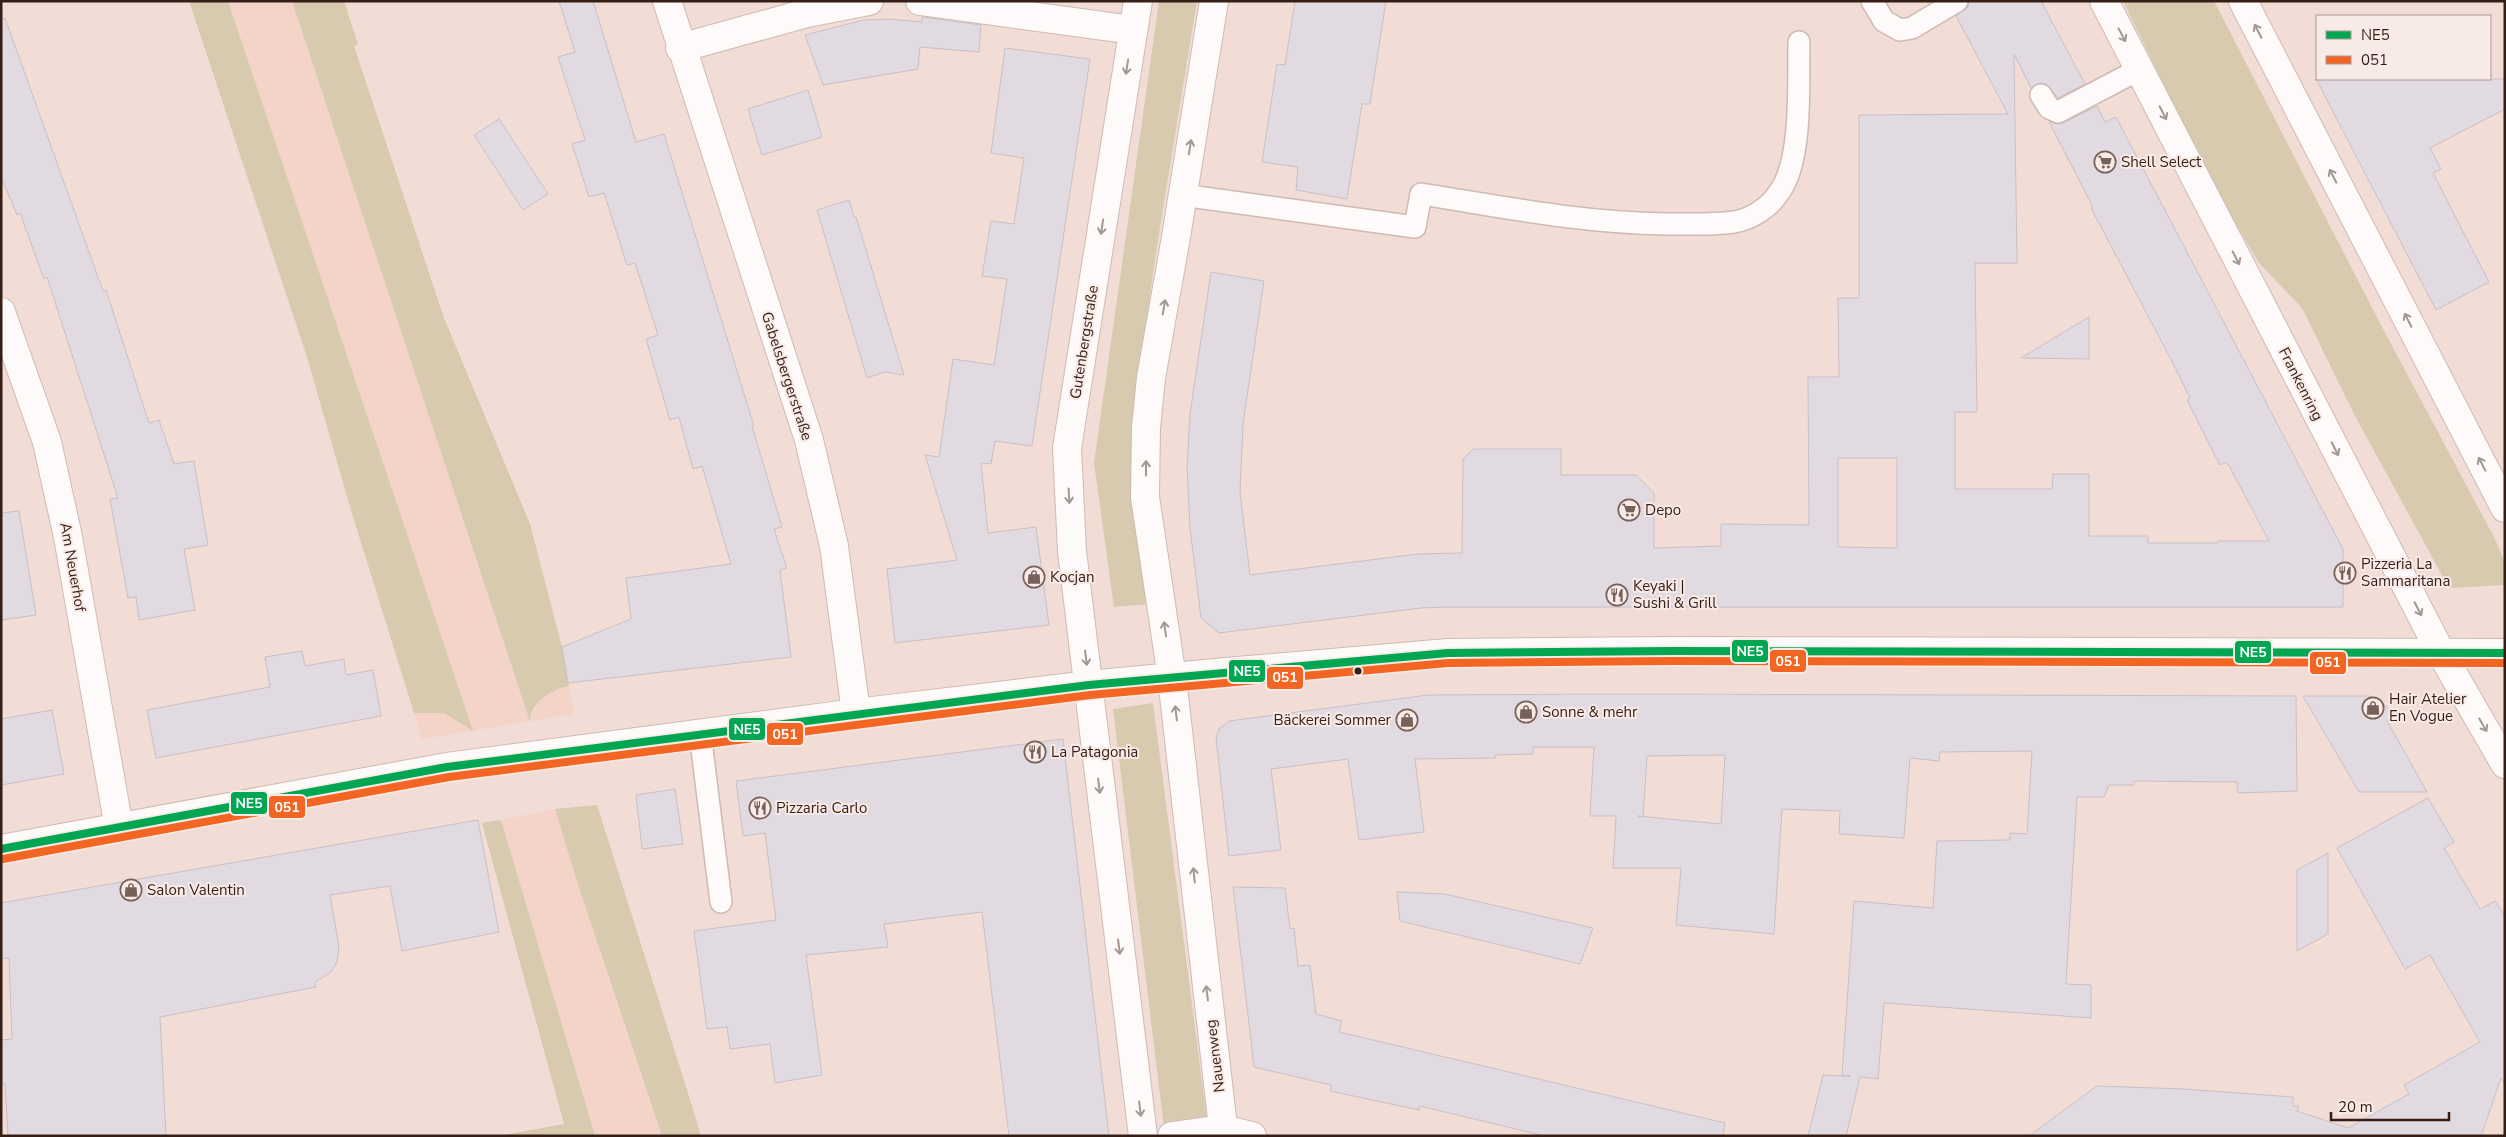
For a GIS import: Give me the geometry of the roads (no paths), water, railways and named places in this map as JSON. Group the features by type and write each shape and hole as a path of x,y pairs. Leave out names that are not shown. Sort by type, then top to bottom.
{"street":[{"name":"Gabelsbergerstraße","path":"667,1 680,48 809,440 834,546 856,713"},
{"path":"680,48 807,13 869,1"},
{"path":"920,1 1133,30"},
{"name":"Gutenbergstraße","path":"1089,685 1072,551 1067,448 1138,1"},
{"path":"1172,678 1146,497 1146,428 1151,378 1214,1"},
{"name":"Frankenring","path":"2104,1 2441,653 2505,764"},
{"path":"2243,1 2505,508"},
{"name":"Am Neuerhof","path":"1,312 47,442 68,537 118,828"},
{"path":"1,849 447,767 856,713 1089,685 1448,653 1673,651 2505,653"},
{"name":"Nauenweg","path":"1172,678 1224,1132"},
{"path":"1089,685 1095,754 1143,1136"},
{"path":"1172,1136 1224,1132 1252,1136"}],"lane":[{"path":"1872,1 1884,21 1900,30 1912,28 1957,1"},
{"path":"1182,195 1415,227 1421,194 1521,212 1608,222 1682,224 1735,222 1763,210 1781,190 1792,159 1797,120 1799,42"},
{"path":"2041,96 2049,108 2058,112 2140,70"},
{"path":"700,733 720,902"}],"place":[{"name":"Shell Select","path":"2105,162"},
{"name":"Depo","path":"1629,510"},
{"name":"Pizzeria La Sammaritana","path":"2345,573"},
{"name":"Kocjan","path":"1034,577"},
{"name":"Keyaki | Sushi & Grill","path":"1617,595"},
{"name":"Hair Atelier En Vogue","path":"2373,708"},
{"name":"Sonne & mehr","path":"1526,712"},
{"name":"Bäckerei Sommer","path":"1407,720"},
{"name":"La Patagonia","path":"1035,752"},
{"name":"Pizzaria Carlo","path":"760,808"},
{"name":"Salon Valentin","path":"131,890"}]}
